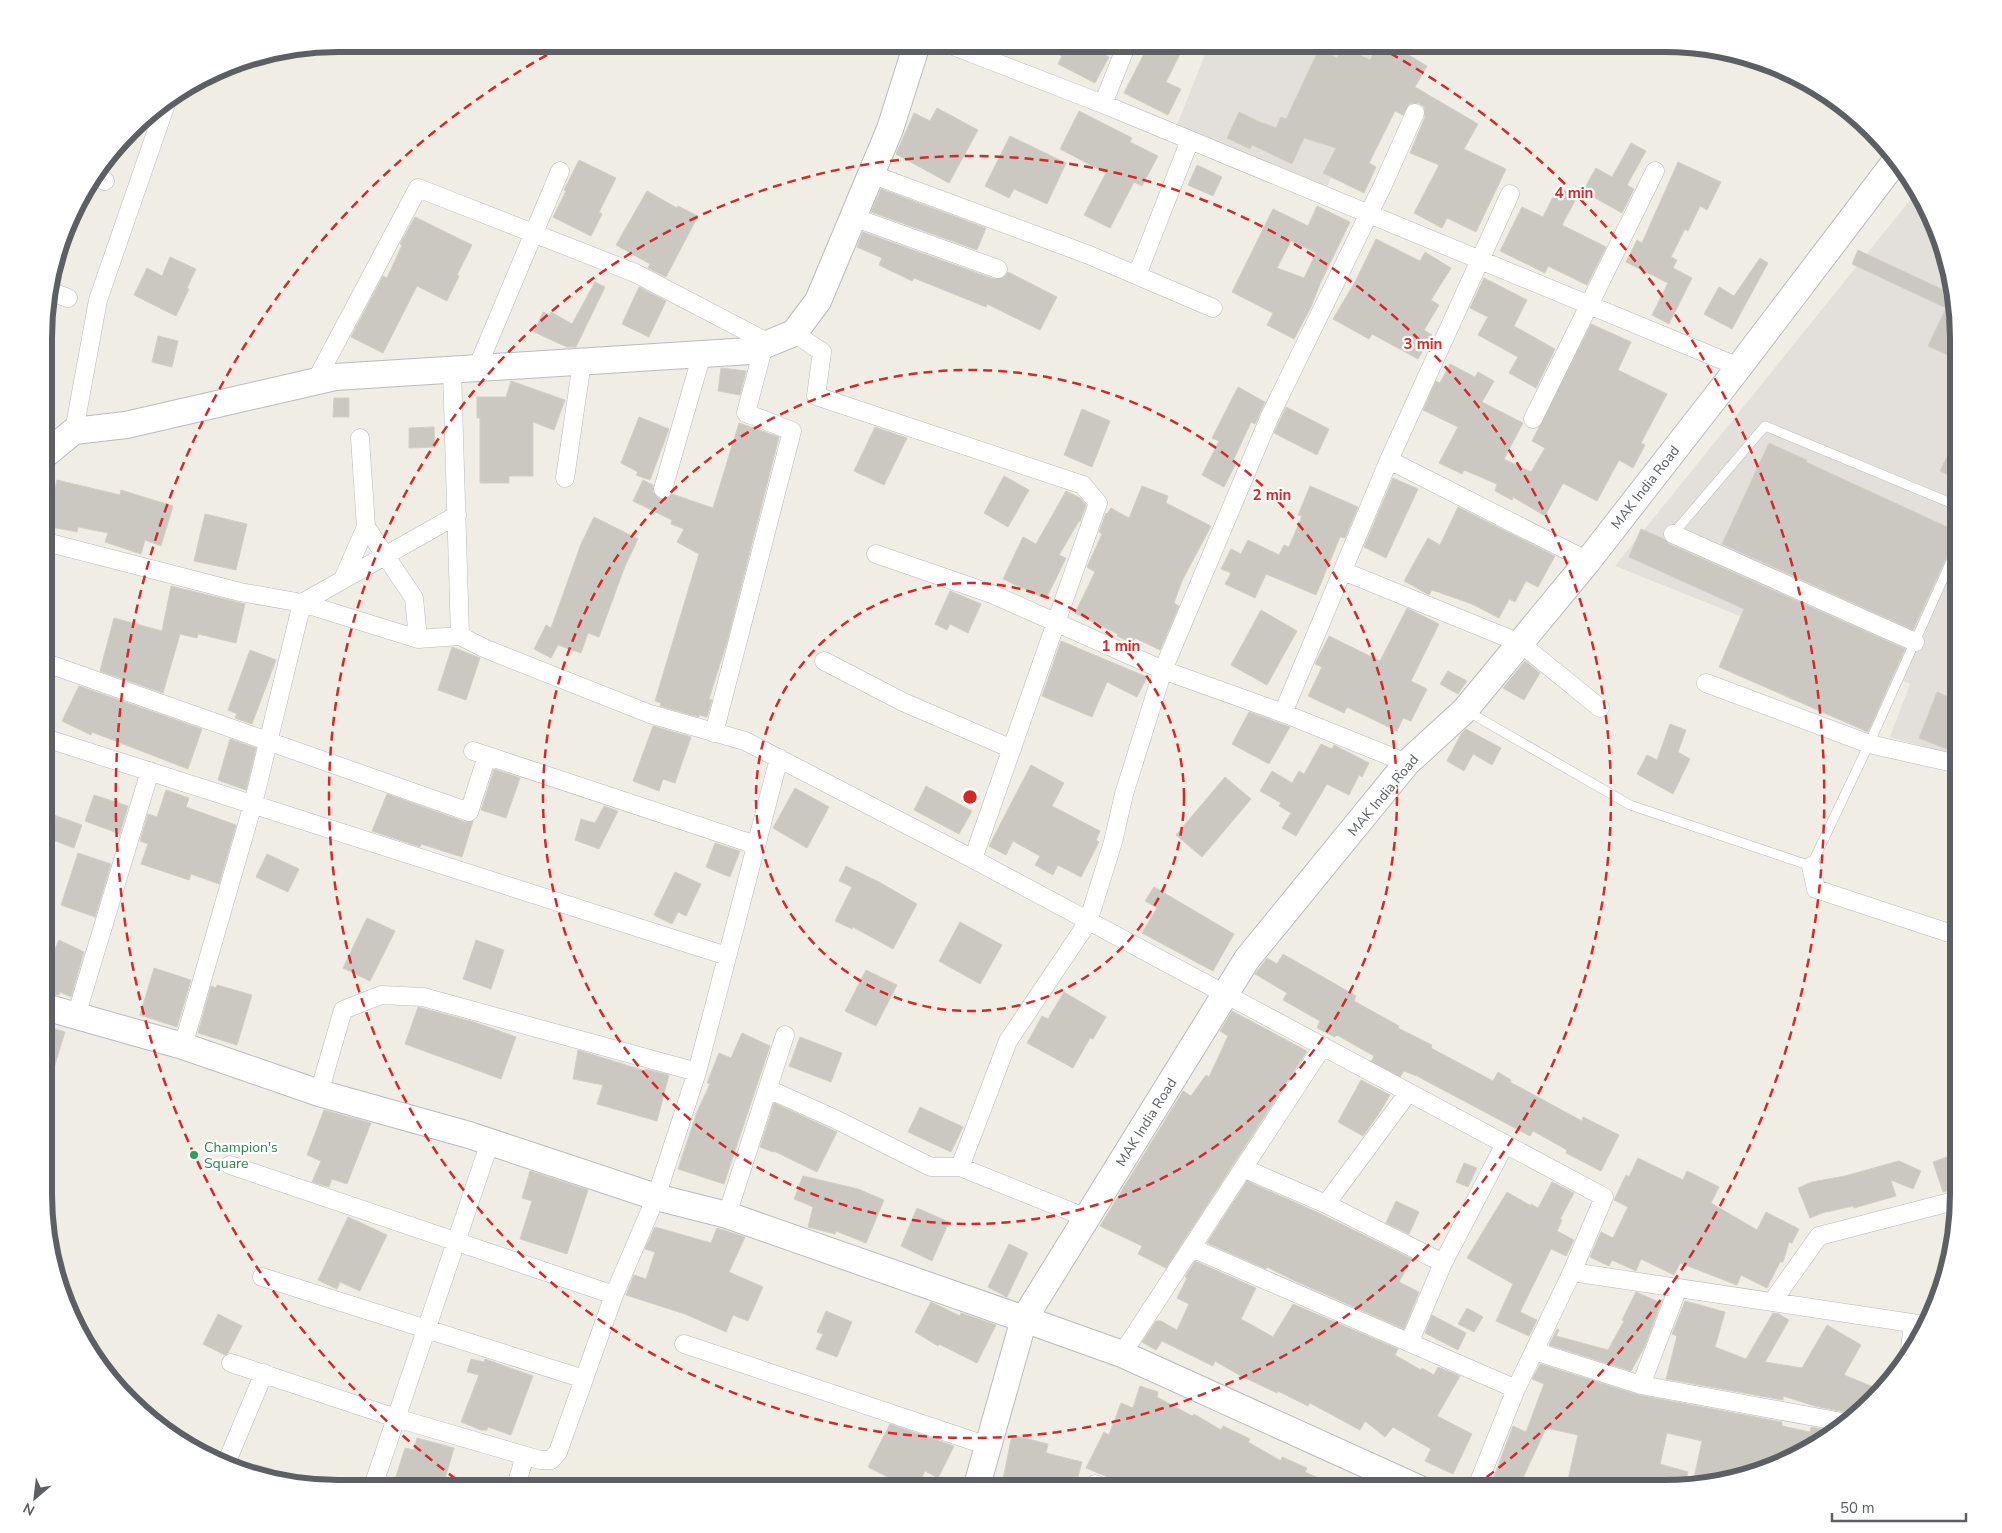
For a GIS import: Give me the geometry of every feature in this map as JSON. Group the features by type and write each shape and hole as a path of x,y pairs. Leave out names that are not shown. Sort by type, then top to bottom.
{"street":[{"path":"53,448 74,431 126,425 335,377 750,351 794,333 818,301 890,129 914,52"},
{"path":"969,52 1104,104 1739,367"},
{"path":"1104,104 1124,52"},
{"path":"74,431 98,300 163,113"},
{"path":"960,1167 1008,1041 1088,922 1113,842 1124,794 1163,670 1270,416 1369,213 1415,113"},
{"path":"1136,275 1190,140"},
{"name":"MAK India Road","path":"979,1480 1024,1319 1247,959 1407,763 1465,710 1588,561 1892,167"},
{"path":"460,636 456,515 464,369 534,233 560,171"},
{"path":"1533,419 1655,171"},
{"path":"871,174 1089,255 1213,308"},
{"path":"314,382 418,188 635,273 766,344"},
{"path":"1283,713 1390,460 1510,194"},
{"path":"854,217 998,270"},
{"path":"56,294 68,298"},
{"path":"794,333 822,352 816,396 1083,485 1098,503 973,859"},
{"path":"714,732 792,431 746,413 766,344"},
{"path":"663,489 702,354"},
{"path":"565,478 582,362"},
{"path":"343,580 366,527 360,438"},
{"path":"1390,460 1588,561"},
{"path":"183,1046 253,804 302,603 456,515"},
{"path":"366,527 414,598 418,639"},
{"path":"1673,534 1915,642"},
{"path":"53,544 240,592 302,603 418,639 460,636 486,649 650,714 745,740 973,859 1224,996 1323,1046 1604,1197 1572,1272 1516,1389 1480,1480"},
{"path":"876,554 992,594 1163,670 1283,713 1407,763"},
{"path":"1343,571 1520,643 1600,708"},
{"path":"824,661 903,702 1012,749"},
{"path":"53,665 469,812 480,753 756,846"},
{"path":"1706,683 1869,744 1950,762"},
{"path":"53,745 150,771 727,956"},
{"path":"231,1363 396,1418 525,1456 540,1460 551,1460 558,1452 614,1295 656,1197 697,1072 779,758"},
{"path":"76,1016 150,771"},
{"path":"1810,866 1816,890 1950,933"},
{"path":"319,1094 343,1010 381,995 423,997 697,1072"},
{"path":"53,1009 183,1046 319,1094 490,1142 656,1197 727,1215 1122,1354 1400,1480"},
{"path":"727,1215 785,1035"},
{"path":"1122,1354 1323,1046"},
{"path":"768,1089 835,1119 931,1167 960,1167 1087,1218"},
{"path":"1326,1204 1408,1093"},
{"path":"375,1480 490,1142"},
{"path":"1410,1341 1443,1263 1505,1144"},
{"path":"230,1165 614,1295"},
{"path":"1243,1168 1326,1204 1443,1263"},
{"path":"1772,1302 1819,1236 1950,1202"},
{"path":"1192,1248 1410,1341 1516,1389"},
{"path":"1572,1272 1918,1324"},
{"path":"262,1278 584,1379"},
{"path":"1641,1385 1678,1288"},
{"path":"684,1344 988,1446"},
{"path":"1534,1351 1641,1385 1838,1421"},
{"path":"228,1459 264,1373"},
{"path":"518,1480 525,1456"}],"lane":[{"path":"1673,534 1765,426 1950,503"},
{"path":"1465,710 1630,805 1810,866 1869,744 1950,563"}],"shaded area":[{"path":"1206,52 1385,52 1325,192 1177,125"},
{"path":"1912,197 1928,229 1940,264 1949,319 1950,754 1890,737 1910,684 1615,566"}],"building":[{"path":"1054,52 1100,52 1109,57 1095,83 1058,64 1062,56"},
{"path":"1145,52 1181,52 1166,82 1181,89 1168,115 1124,93"},
{"path":"1318,52 1325,52 1337,58 1340,52 1353,52 1370,60 1374,52 1403,52 1427,66 1415,87 1478,124 1464,149 1506,169 1476,232 1447,218 1442,228 1414,213 1439,165 1410,153 1425,117 1424,107 1419,103 1409,104 1403,115 1395,111 1369,163 1376,167 1364,193 1323,173 1336,148 1304,138 1292,164 1252,145 1250,149 1227,138 1239,112 1276,128 1281,117 1286,119"},
{"path":"937,108 978,130 949,183 896,154 914,113 930,121"},
{"path":"1079,111 1132,138 1130,142 1158,156 1142,186 1134,182 1110,228 1084,215 1106,173 1060,149"},
{"path":"1010,136 1066,163 1047,204 1014,189 1009,198 985,186"},
{"path":"1631,143 1646,151 1627,185 1634,189 1622,213 1583,191 1596,168 1612,177"},
{"path":"579,160 616,178 599,212 602,214 591,236 553,217"},
{"path":"1678,162 1721,182 1707,210 1700,206 1688,231 1685,229 1671,257 1677,260 1673,268 1692,278 1669,324 1652,315 1668,283 1626,262 1637,240 1642,243"},
{"path":"1197,165 1222,177 1213,196 1188,185"},
{"path":"1558,187 1577,197 1562,225 1606,247 1587,285 1548,266 1545,273 1500,251 1522,207 1543,217"},
{"path":"881,189 986,228 977,250 871,212"},
{"path":"647,191 677,208 678,206 698,216 666,277 648,268 650,264 616,245"},
{"path":"1317,206 1350,222 1311,307 1294,339 1267,325 1273,313 1232,292 1273,209 1308,226","holes":["1291,241 1316,253 1304,278 1277,268"]},
{"path":"415,217 472,245 447,301 417,286 383,353 351,337 383,276 387,278 402,245 400,244"},
{"path":"863,232 994,279 1004,277 1008,272 1057,297 1040,330 987,304 986,307 914,278 912,281 879,265 882,258 857,247"},
{"path":"1376,239 1420,261 1425,252 1451,268 1431,300 1439,305 1424,330 1432,335 1418,359 1372,334 1369,339 1333,319 1355,282"},
{"path":"1858,250 1945,291 1949,319 1950,356 1928,346 1946,308 1852,264"},
{"path":"170,257 196,269 176,316 134,295 147,268 162,276"},
{"path":"1760,258 1768,263 1732,329 1704,314 1719,287 1734,296"},
{"path":"1484,278 1527,300 1514,326 1555,349 1536,388 1509,373 1518,357 1478,335 1488,317 1470,308"},
{"path":"595,282 605,287 576,347 567,347 534,332 543,312 550,315 551,312 572,324"},
{"path":"639,287 666,301 649,337 622,324"},
{"path":"1591,324 1631,342 1618,370 1667,394 1641,443 1645,445 1633,468 1619,460 1597,501 1563,483 1545,516 1513,497 1512,500 1495,491 1497,484 1464,470 1462,474 1439,463 1458,427 1423,410 1436,381 1440,383 1450,364 1475,377 1478,372 1494,381 1482,402 1523,423 1504,459 1531,472 1545,448 1532,441"},
{"path":"158,336 178,341 172,367 152,362"},
{"path":"721,368 746,371 740,395 718,391"},
{"path":"511,381 565,400 554,430 533,422 533,476 509,476 509,483 480,483 480,418 477,418 477,397 506,397"},
{"path":"1238,387 1265,402 1255,424 1251,422 1233,461 1236,463 1224,487 1202,475 1219,441 1212,438"},
{"path":"334,398 349,398 349,417 333,417"},
{"path":"1286,407 1329,429 1317,455 1274,433"},
{"path":"1082,409 1110,421 1092,467 1064,455"},
{"path":"639,417 669,429 650,480 636,475 638,472 621,463"},
{"path":"739,423 779,437 727,642 709,699 712,700 707,717 699,715 699,717 660,706 661,703 655,701 699,554 677,542 684,529 671,524 672,520 633,501 643,480 653,485 653,492 660,499 666,499 672,494 713,508"},
{"path":"434,427 435,447 409,448 409,428"},
{"path":"875,427 907,438 884,485 854,471"},
{"path":"1769,443 1950,528 1950,549 1913,630 1722,544"},
{"path":"1950,450 1950,476 1940,471"},
{"path":"1004,476 1029,490 1008,527 984,513"},
{"path":"1393,478 1418,489 1386,558 1364,547"},
{"path":"57,480 120,495 121,490 173,506 161,546 145,540 141,554 105,542 108,533 78,527 77,532 53,527 53,497"},
{"path":"1142,486 1168,496 1166,503 1211,526 1182,581 1174,603 1179,606 1160,650 1135,638 1132,643 1075,613 1095,572 1087,567 1102,534 1099,532 1106,513 1111,508 1129,518"},
{"path":"1310,486 1358,507 1345,538 1340,537 1316,595 1266,574 1255,598 1225,584 1231,573 1221,569 1231,549 1241,554 1248,540 1279,555 1284,545 1289,547 1302,516 1298,515"},
{"path":"1066,491 1080,498 1086,505 1080,522 1059,555 1066,558 1046,599 1003,579 1023,537 1036,544"},
{"path":"1458,507 1555,556 1538,587 1526,581 1515,602 1509,599 1499,618 1472,604 1432,590 1429,595 1404,581 1428,538 1440,545"},
{"path":"205,514 247,524 236,570 194,561"},
{"path":"594,517 638,539 625,566 599,637 588,633 581,653 558,645 551,658 534,649 546,625 551,628 581,544"},
{"path":"1641,529 1664,539 1669,544 1905,649 1868,732 1719,667 1744,609 1629,557"},
{"path":"171,586 245,604 236,643 198,634 197,638 180,634 163,693 100,671 114,618 162,631"},
{"path":"950,591 981,604 968,633 950,624 947,630 935,624"},
{"path":"1407,608 1439,624 1411,681 1427,689 1411,721 1403,718 1397,731 1347,707 1344,713 1308,696 1322,667 1315,664 1329,636 1380,661"},
{"path":"1261,610 1297,631 1267,685 1231,665"},
{"path":"1061,641 1147,677 1137,697 1107,682 1092,717 1042,696"},
{"path":"452,647 480,658 466,700 438,690"},
{"path":"250,650 276,660 252,724 235,718 237,714 228,710"},
{"path":"1525,661 1540,673 1524,700 1503,688"},
{"path":"1448,671 1467,681 1458,694 1440,684"},
{"path":"79,686 202,729 188,769 92,732 91,735 62,721"},
{"path":"1937,692 1950,698 1950,741 1947,749 1919,738"},
{"path":"1249,712 1290,727 1269,764 1232,744"},
{"path":"1670,724 1686,730 1678,752 1690,759 1673,794 1637,774 1647,755 1657,760"},
{"path":"653,726 691,737 675,783 663,779 659,791 633,781"},
{"path":"1466,729 1501,748 1492,765 1473,754 1464,771 1447,761 1461,734"},
{"path":"230,739 256,748 246,790 218,780"},
{"path":"1321,744 1332,749 1334,745 1369,763 1362,777 1359,775 1349,795 1327,784 1296,836 1282,828 1291,813 1279,806 1281,803 1260,791 1272,771 1292,783 1299,771 1304,774"},
{"path":"1031,765 1064,783 1052,806 1100,831 1096,840 1099,842 1081,877 1058,865 1053,875 1035,865 1040,856 1013,841 1006,855 989,846"},
{"path":"494,769 520,778 506,818 481,810"},
{"path":"1225,777 1251,799 1202,857 1176,835"},
{"path":"926,786 972,811 959,834 914,810"},
{"path":"795,788 829,807 807,848 773,828"},
{"path":"166,790 189,798 186,807 236,825 219,884 191,874 189,880 141,864 148,844 140,841 148,814 157,817"},
{"path":"387,794 465,822 473,821 462,857 421,844 420,847 372,831"},
{"path":"94,795 128,806 120,834 85,821"},
{"path":"604,806 618,811 599,849 575,840 581,819 595,823"},
{"path":"53,815 82,825 74,848 53,840"},
{"path":"715,843 740,851 730,877 706,867"},
{"path":"78,853 111,864 95,917 61,905"},
{"path":"267,854 299,869 288,892 256,877"},
{"path":"846,866 917,904 893,949 853,927 852,929 835,921 852,887 839,881"},
{"path":"675,872 701,884 686,916 678,912 672,924 654,915"},
{"path":"1154,887 1234,934 1213,971 1142,933 1157,908 1145,901"},
{"path":"367,918 395,931 370,981 343,968"},
{"path":"960,922 1002,945 980,984 939,961"},
{"path":"59,940 84,952 71,997 60,992 59,995 53,994 53,953"},
{"path":"476,940 504,950 491,989 463,979"},
{"path":"1283,954 1356,996 1354,1001 1399,1026 1398,1028 1432,1045 1431,1048 1493,1081 1498,1072 1511,1080 1510,1082 1582,1121 1583,1117 1619,1135 1601,1171 1566,1153 1567,1150 1533,1131 1530,1136 1417,1076 1404,1071 1400,1077 1371,1062 1374,1056 1337,1035 1335,1037 1317,1028 1320,1021 1283,1000 1287,993 1255,974 1267,958 1277,964"},
{"path":"154,968 191,980 177,1027 140,1015"},
{"path":"866,970 897,985 876,1026 845,1011"},
{"path":"217,985 252,995 237,1045 198,1033 211,986 216,988"},
{"path":"1064,992 1106,1017 1093,1039 1090,1038 1073,1068 1027,1043 1042,1016 1048,1019"},
{"path":"418,1007 474,1022 516,1037 501,1079 405,1044"},
{"path":"1232,1011 1307,1051 1166,1268 1138,1254 1142,1246 1100,1226 1183,1091 1191,1096 1206,1075 1209,1077 1228,1036 1220,1031"},
{"path":"53,1028 65,1032 53,1071"},
{"path":"742,1033 770,1046 724,1184 678,1169 697,1112 710,1084 707,1083 719,1053 731,1058"},
{"path":"800,1037 842,1053 831,1082 789,1066"},
{"path":"578,1050 645,1071 645,1069 669,1075 657,1121 597,1104 603,1085 573,1079"},
{"path":"1361,1080 1390,1095 1363,1136 1338,1122"},
{"path":"774,1103 837,1132 817,1172 774,1151 760,1147"},
{"path":"920,1107 963,1127 951,1152 908,1132"},
{"path":"324,1110 371,1123 347,1184 332,1179 329,1187 312,1182 321,1161 307,1155"},
{"path":"1950,1156 1950,1190 1943,1192 1933,1162"},
{"path":"1638,1158 1683,1180 1687,1171 1719,1187 1711,1203 1757,1230 1766,1212 1799,1229 1792,1243 1789,1242 1783,1262 1780,1262 1767,1288 1741,1275 1737,1285 1680,1263 1674,1275 1641,1259 1636,1271 1612,1260 1609,1266 1590,1257 1601,1232 1613,1238 1628,1207 1614,1200 1626,1175 1629,1177"},
{"path":"1899,1161 1921,1171 1913,1189 1891,1180 1896,1196 1854,1208 1853,1206 1822,1213 1810,1218 1798,1188 1812,1182 1845,1176"},
{"path":"1464,1163 1477,1168 1468,1187 1456,1182"},
{"path":"530,1171 588,1190 567,1254 520,1239 532,1201 522,1198"},
{"path":"803,1176 858,1189 884,1200 866,1243 836,1231 835,1234 808,1227 813,1207 794,1199"},
{"path":"1247,1181 1321,1214 1412,1259 1399,1282 1419,1292 1404,1329 1267,1267 1266,1269 1207,1243"},
{"path":"1552,1182 1574,1193 1560,1219 1562,1220 1557,1231 1574,1240 1566,1256 1551,1249 1520,1312 1537,1320 1529,1336 1496,1321 1513,1284 1467,1258 1507,1192 1538,1208"},
{"path":"1396,1201 1419,1212 1409,1234 1386,1223"},
{"path":"917,1208 949,1222 932,1261 901,1246"},
{"path":"348,1217 387,1235 360,1291 340,1282 337,1289 318,1280"},
{"path":"655,1227 711,1243 717,1228 745,1237 729,1272 763,1287 748,1321 733,1315 726,1332 685,1314 626,1295 634,1275 646,1279 655,1252 645,1249"},
{"path":"1009,1244 1028,1253 1007,1297 988,1287"},
{"path":"1195,1261 1256,1288 1241,1319 1273,1337 1293,1304 1398,1349 1395,1355 1421,1370 1422,1368 1434,1375 1438,1367 1460,1376 1437,1416 1472,1434 1453,1474 1425,1461 1431,1449 1393,1427 1385,1437 1365,1421 1360,1430 1310,1403 1308,1406 1278,1391 1277,1393 1215,1361 1213,1366 1162,1341 1156,1350 1142,1342 1156,1321 1161,1321 1177,1330 1189,1304 1177,1298 1187,1278 1185,1277"},
{"path":"1636,1292 1661,1303 1644,1348 1631,1371 1549,1345 1557,1329 1559,1330 1556,1336 1608,1350 1624,1321 1622,1320"},
{"path":"1685,1301 1725,1312 1715,1347 1746,1359 1773,1313 1779,1314 1789,1320 1765,1362 1802,1368 1827,1325 1861,1345 1844,1375 1875,1388 1847,1414 1783,1396 1783,1400 1666,1379 1677,1336 1672,1334"},
{"path":"931,1302 960,1316 961,1313 996,1325 977,1363 939,1344 938,1346 915,1332"},
{"path":"1467,1308 1483,1317 1474,1332 1458,1324"},
{"path":"826,1311 852,1322 837,1357 816,1349 823,1334 817,1332"},
{"path":"218,1314 242,1326 228,1353 225,1355 203,1344"},
{"path":"1432,1315 1466,1333 1458,1350 1425,1333"},
{"path":"471,1359 484,1362 485,1359 533,1376 511,1435 488,1427 487,1430 481,1430 461,1422 479,1375 467,1372"},
{"path":"1540,1364 1639,1395 1782,1422 1782,1426 1810,1432 1811,1427 1826,1430 1773,1459 1738,1471 1694,1479 1702,1441 1667,1433 1660,1464 1688,1472 1686,1480 1568,1480 1578,1435 1546,1428 1523,1478 1520,1476 1518,1480 1493,1480 1513,1426 1526,1432 1544,1384 1532,1379"},
{"path":"1140,1386 1158,1392 1157,1397 1192,1416 1194,1414 1221,1430 1223,1426 1250,1439 1248,1442 1281,1461 1282,1457 1307,1468 1305,1472 1323,1480 1114,1480 1086,1468 1104,1432 1109,1435 1121,1403 1133,1408"},
{"path":"890,1424 954,1446 938,1478 925,1471 920,1480 893,1480 868,1467"},
{"path":"1012,1435 1048,1444 1046,1453 1082,1462 1078,1477 1076,1476 1075,1480 1003,1480"},
{"path":"417,1438 454,1448 445,1480 395,1480 405,1448 414,1450"}],"place":[{"name":"Champion's Square","path":"194,1155"}]}
